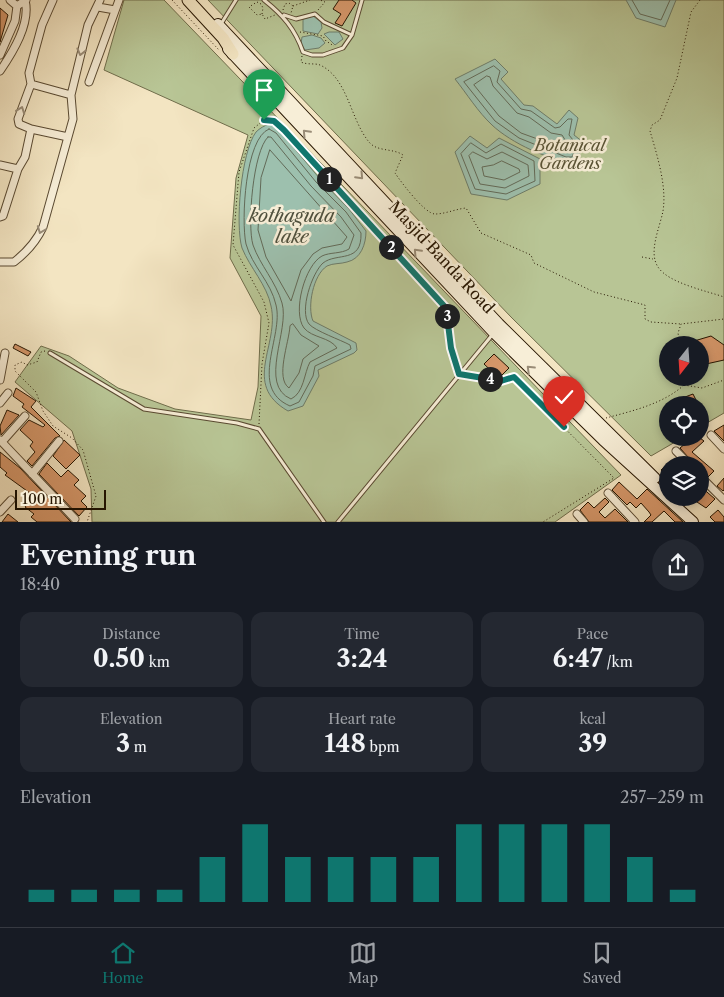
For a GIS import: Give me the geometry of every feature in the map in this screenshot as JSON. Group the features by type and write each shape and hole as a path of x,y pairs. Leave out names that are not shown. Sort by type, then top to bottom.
{"main road":[{"name":"Masjid Banda Road","path":"181,0 494,333 693,522"},
{"path":"188,0 223,38 232,54"},
{"name":"Masjid Banda Road","path":"195,0 499,324 595,420 618,449 659,483"},
{"path":"684,506 701,522"}],"street":[{"path":"10,0 17,6"},
{"path":"0,55 16,21 17,6 25,0 27,10 24,26 0,71"},
{"path":"52,0 42,25 29,73 31,84 18,119 20,124 32,129 68,137"},
{"path":"88,82 119,0"},
{"path":"0,262 14,262 28,251 38,238 68,137 72,119 71,95 88,25 99,3 115,10"},
{"path":"31,84 71,95"},
{"path":"0,217 2,216 18,169 25,157 32,129"},
{"path":"0,165 18,169"},
{"path":"0,380 5,353"},
{"path":"0,403 8,393"},
{"path":"26,416 1,441 74,518"},
{"path":"711,435 724,449"},
{"path":"32,474 59,441"},
{"path":"676,451 681,456"},
{"path":"709,485 724,500"},
{"path":"608,493 635,522"},
{"path":"0,512 11,500"},
{"path":"577,514 584,522"}],"lane":[{"path":"220,26 236,0"},
{"path":"264,0 284,15 303,52 317,55 343,48 352,35 362,0"},
{"path":"284,15 296,19 315,14 324,22 352,35"},
{"path":"338,522 494,333"},
{"path":"50,353 144,409 259,429 324,522"}],"path":[{"path":"284,15 285,4 293,6 310,0"},
{"path":"315,14 325,2 320,0"},
{"path":"700,0 692,12 677,78 660,120 652,125 650,131 663,190 663,209 654,259 659,269 677,282 724,297"},
{"path":"262,14 257,15 249,7 256,1 263,8 262,14 265,20 280,12"},
{"path":"290,16 293,6"},
{"path":"294,32 313,33 323,36 326,41 339,50"},
{"path":"303,52 301,62 321,65 335,75 370,143 384,150 396,149 403,154 395,173 404,188 412,193 428,211 434,214 466,208 481,233 525,251 532,255 534,263 594,292 645,305 645,319 651,322 681,324 724,319"},
{"path":"259,429 262,364 268,323 264,302 233,245 239,172 254,128 264,120 274,121 446,308 451,348 459,374 501,381 514,377 614,478 543,522"},
{"path":"383,238 380,253 402,260"},
{"path":"642,257 654,259"},
{"path":"678,336 681,324"},
{"path":"50,353 41,352 36,362 27,365 22,362 16,364 15,371 36,392 43,411 53,426 72,438 83,450 96,496 87,522"},
{"path":"709,385 724,380"},
{"path":"595,420 632,412 676,392 683,386"},
{"path":"690,386 702,388 708,386"}],"green space":[{"path":"124,0 164,0 621,475 555,522 92,522 91,489 72,431 15,382 41,346 69,356 118,388 175,409 251,420 258,387 261,316 230,258 236,178 248,135 104,70"},
{"name":"Botanical Gardens","path":"208,0 724,0 724,413 709,422 709,396 659,396 659,446 668,446 651,456 511,317"}],"water":[{"path":"626,0 676,0 665,27 636,18"},
{"path":"313,16 321,22 322,28 318,34 303,31 303,19"},
{"path":"339,32 343,39 335,45 324,34"},
{"path":"312,35 321,38 325,43 319,48 305,50 301,44 302,37"},
{"path":"495,59 508,72 501,79 524,105 533,106 557,124 569,110 578,118 574,135 583,142 576,163 543,155 500,132 482,114 455,79"},
{"name":"kothaguda lake","path":"269,124 274,125 279,130 366,231 364,246 356,258 347,262 329,265 322,270 312,292 311,300 313,321 356,343 357,350 318,370 319,376 303,406 288,411 274,400 267,389 264,376 271,335 271,306 266,291 242,248 239,223 243,171 247,155 256,132"},
{"path":"470,136 487,148 499,138 540,159 540,184 507,200 471,194 455,152"}],"building":[{"path":"339,0 352,0 356,3 342,26 335,23 341,14 333,9"},
{"path":"0,8 8,15 0,42"},
{"path":"709,337 724,345 724,360 709,363"},
{"path":"15,344 31,352 28,356 13,348"},
{"path":"494,354 509,368 499,378 484,364"},
{"path":"16,388 36,401 31,407 60,436 55,438 32,466 27,461 35,452 30,446 33,442 20,430 29,420 43,427 45,425 22,407 24,404 13,396"},
{"path":"7,410 19,415 1,435 0,426"},
{"path":"724,425 724,441 714,431"},
{"path":"64,440 80,455 66,469 53,456"},
{"path":"682,446 699,446 692,452 697,456 687,456 680,448"},
{"path":"0,452 20,468 71,522 37,522 31,517 34,514 25,507 34,496 5,475 7,473 0,467"},
{"path":"47,463 61,477 68,470 79,480 74,485 86,496 81,501 87,507 79,516 39,474"},
{"path":"709,467 714,471 709,476"},
{"path":"724,478 724,490 723,491 717,486"},
{"path":"619,482 637,499 647,489 659,500 659,506 666,506 683,522 675,522 664,511 652,522 644,522 651,515 641,503 636,508 630,502 627,505 612,490"},
{"path":"709,494 715,499 709,505"},
{"path":"605,498 609,502 599,512 605,518 615,509 628,522 589,522 580,510 588,502 594,508"},
{"path":"718,510 724,517 724,522 715,522 710,517"},
{"path":"8,514 18,522 2,522"}],"route":[{"path":"264,120 274,121 284,130 446,308 451,348 459,374 501,381 514,377 564,427"}]}
